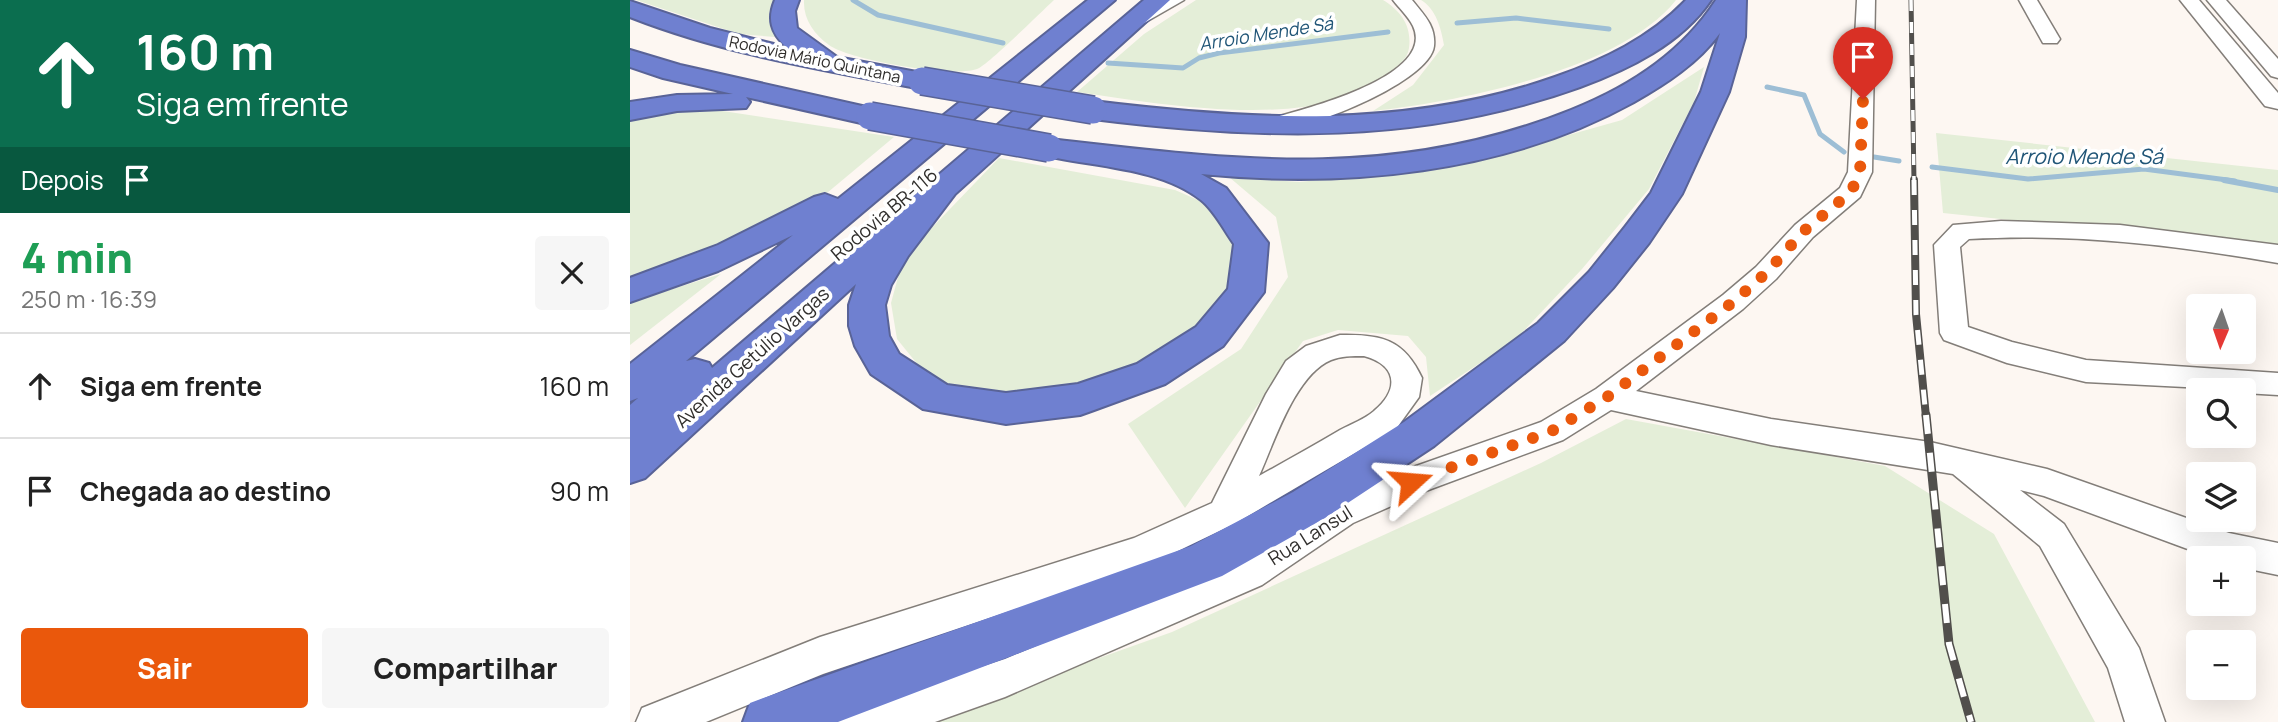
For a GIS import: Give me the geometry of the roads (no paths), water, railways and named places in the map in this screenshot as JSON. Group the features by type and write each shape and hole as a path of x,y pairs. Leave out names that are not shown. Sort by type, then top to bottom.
{"highway":[{"path":"787,0 780,16 783,28 805,49 843,65"},
{"path":"1021,52 1063,0"},
{"name":"Rodovia BR-116","path":"630,385 851,190 1086,0"},
{"name":"Rodovia BR-116","path":"630,385 1103,0"},
{"name":"Rodovia Mário Quintana","path":"630,8 691,31 751,48 922,81 1093,110 1199,124 1331,127 1387,123 1450,114 1522,98 1570,82 1645,47 1668,31 1699,0"},
{"path":"630,58 673,72 870,116 1048,148 1212,166 1331,170 1385,166 1498,144 1578,119 1639,89 1692,49 1712,26 1728,0"},
{"path":"769,722 1206,561 1309,505 1419,434 1551,332 1601,280 1637,234 1666,194 1715,92 1732,37 1734,0"},
{"name":"Rodovia BR-116","path":"630,428 903,198 1144,6"},
{"name":"Avenida Getúlio Vargas","path":"630,466 744,362 942,191 1144,6"},
{"path":"630,111 677,103 715,101 870,116"},
{"path":"942,191 893,251 872,287 866,318 876,353 897,378 933,397 1004,410 1050,404 1127,386 1171,364 1218,329 1233,313 1247,288 1254,250 1247,231 1213,194 1181,179 1090,152"},
{"path":"630,290 670,278 754,243 851,190"},
{"path":"744,362 871,235 903,198"}],"street":[{"path":"1144,6 1174,0"},
{"path":"1264,127 1347,104 1391,84 1406,72 1422,52 1424,30 1418,17 1402,0"},
{"name":"Rua Lansul","path":"846,722 926,705 1005,678 1143,621 1249,574 1341,513 1411,482 1552,431 1607,397 1733,302 1766,273 1804,231 1851,192 1860,172 1866,0"},
{"path":"2028,0 2050,39"},
{"path":"2189,0 2273,101 2278,102"},
{"path":"2216,0 2278,72"},
{"path":"2278,254 2185,238 2013,227 1962,231 1947,245 1954,333 2007,352 2086,371 2278,384"},
{"path":"656,722 820,656 1142,551 1224,513 1385,420 1399,407 1406,391 1408,378 1401,362 1385,351 1364,346 1329,346 1312,356 1297,370 1284,390 1224,513"},
{"path":"1607,397 1771,432 1930,454 2047,483 2229,549 2278,559"},
{"path":"1959,462 2052,535 2125,661 2145,722"}],"waterway":[{"name":"Arroio Mende Sá","path":"853,0 878,15 1003,43"},
{"name":"Arroio Mende Sá","path":"1457,23 1516,18 1609,29"},
{"name":"Arroio Mende Sá","path":"1108,63 1183,68 1199,58 1219,53 1388,32"},
{"name":"Arroio Mende Sá","path":"1767,87 1804,95 1820,134 1844,152"},
{"name":"Arroio Mende Sá","path":"1874,157 1899,161"},
{"name":"Arroio Mende Sá","path":"1932,167 2028,179 2144,169 2235,181"},
{"name":"Arroio Mende Sá","path":"2224,180 2278,190"}],"railway":[{"path":"1911,0 1914,181"},
{"path":"1914,180 1916,314 1926,417"},
{"path":"1926,415 1949,644 1971,722"}]}
